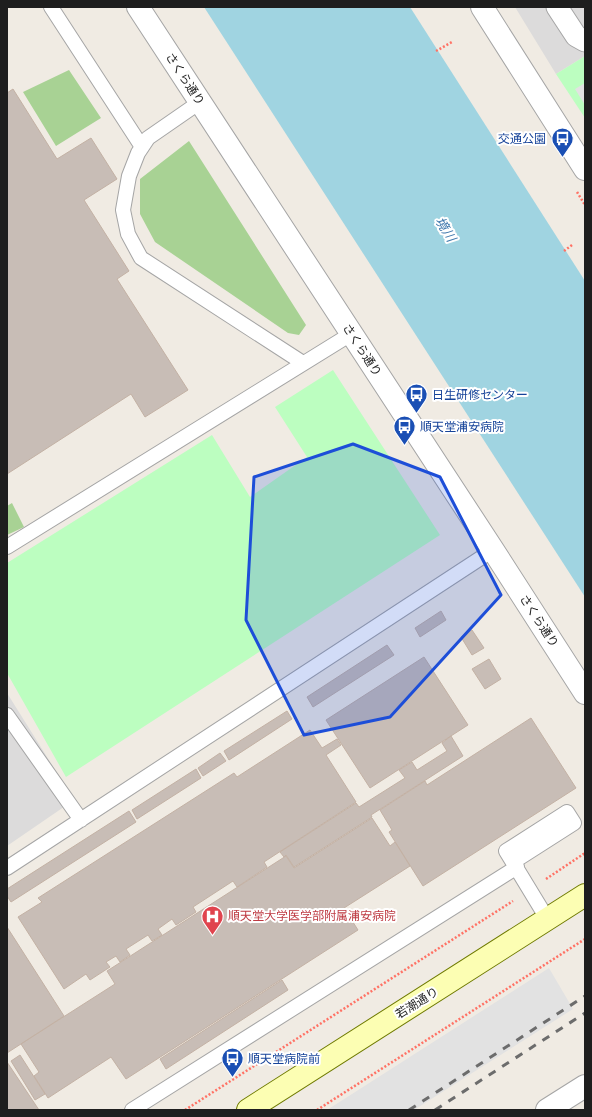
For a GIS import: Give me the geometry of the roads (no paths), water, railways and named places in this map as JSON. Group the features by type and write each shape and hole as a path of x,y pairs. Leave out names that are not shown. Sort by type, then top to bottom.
{"main road":[{"name":"若潮通り","path":"248,1110 585,895"}],"street":[{"name":"さくら通り","path":"138,7 585,693"},
{"path":"482,7 585,169"},
{"path":"557,7 576,36 585,41"},
{"path":"547,1110 585,1086"}],"lane":[{"path":"51,7 142,147"},
{"path":"200,102 148,138 138,154 129,176 122,210 128,234 141,258 303,363"},
{"path":"7,547 351,334"},
{"path":"7,868 493,550"},
{"path":"7,715 81,820"},
{"path":"132,1110 515,864 548,920"}],"water":[{"name":"境川","path":"204,7 410,7 585,281 585,597"}],"railway":[{"path":"409,1110 585,996"},
{"path":"435,1110 585,1013"}],"place":[{"name":"交通公園","path":"562,158"},
{"name":"日生研修センター","path":"417,414"},
{"name":"順天堂浦安病院","path":"404,446"},
{"name":"順天堂大学医学部附属浦安病院","path":"213,936"},
{"name":"順天堂病院前","path":"232,1078"}]}
